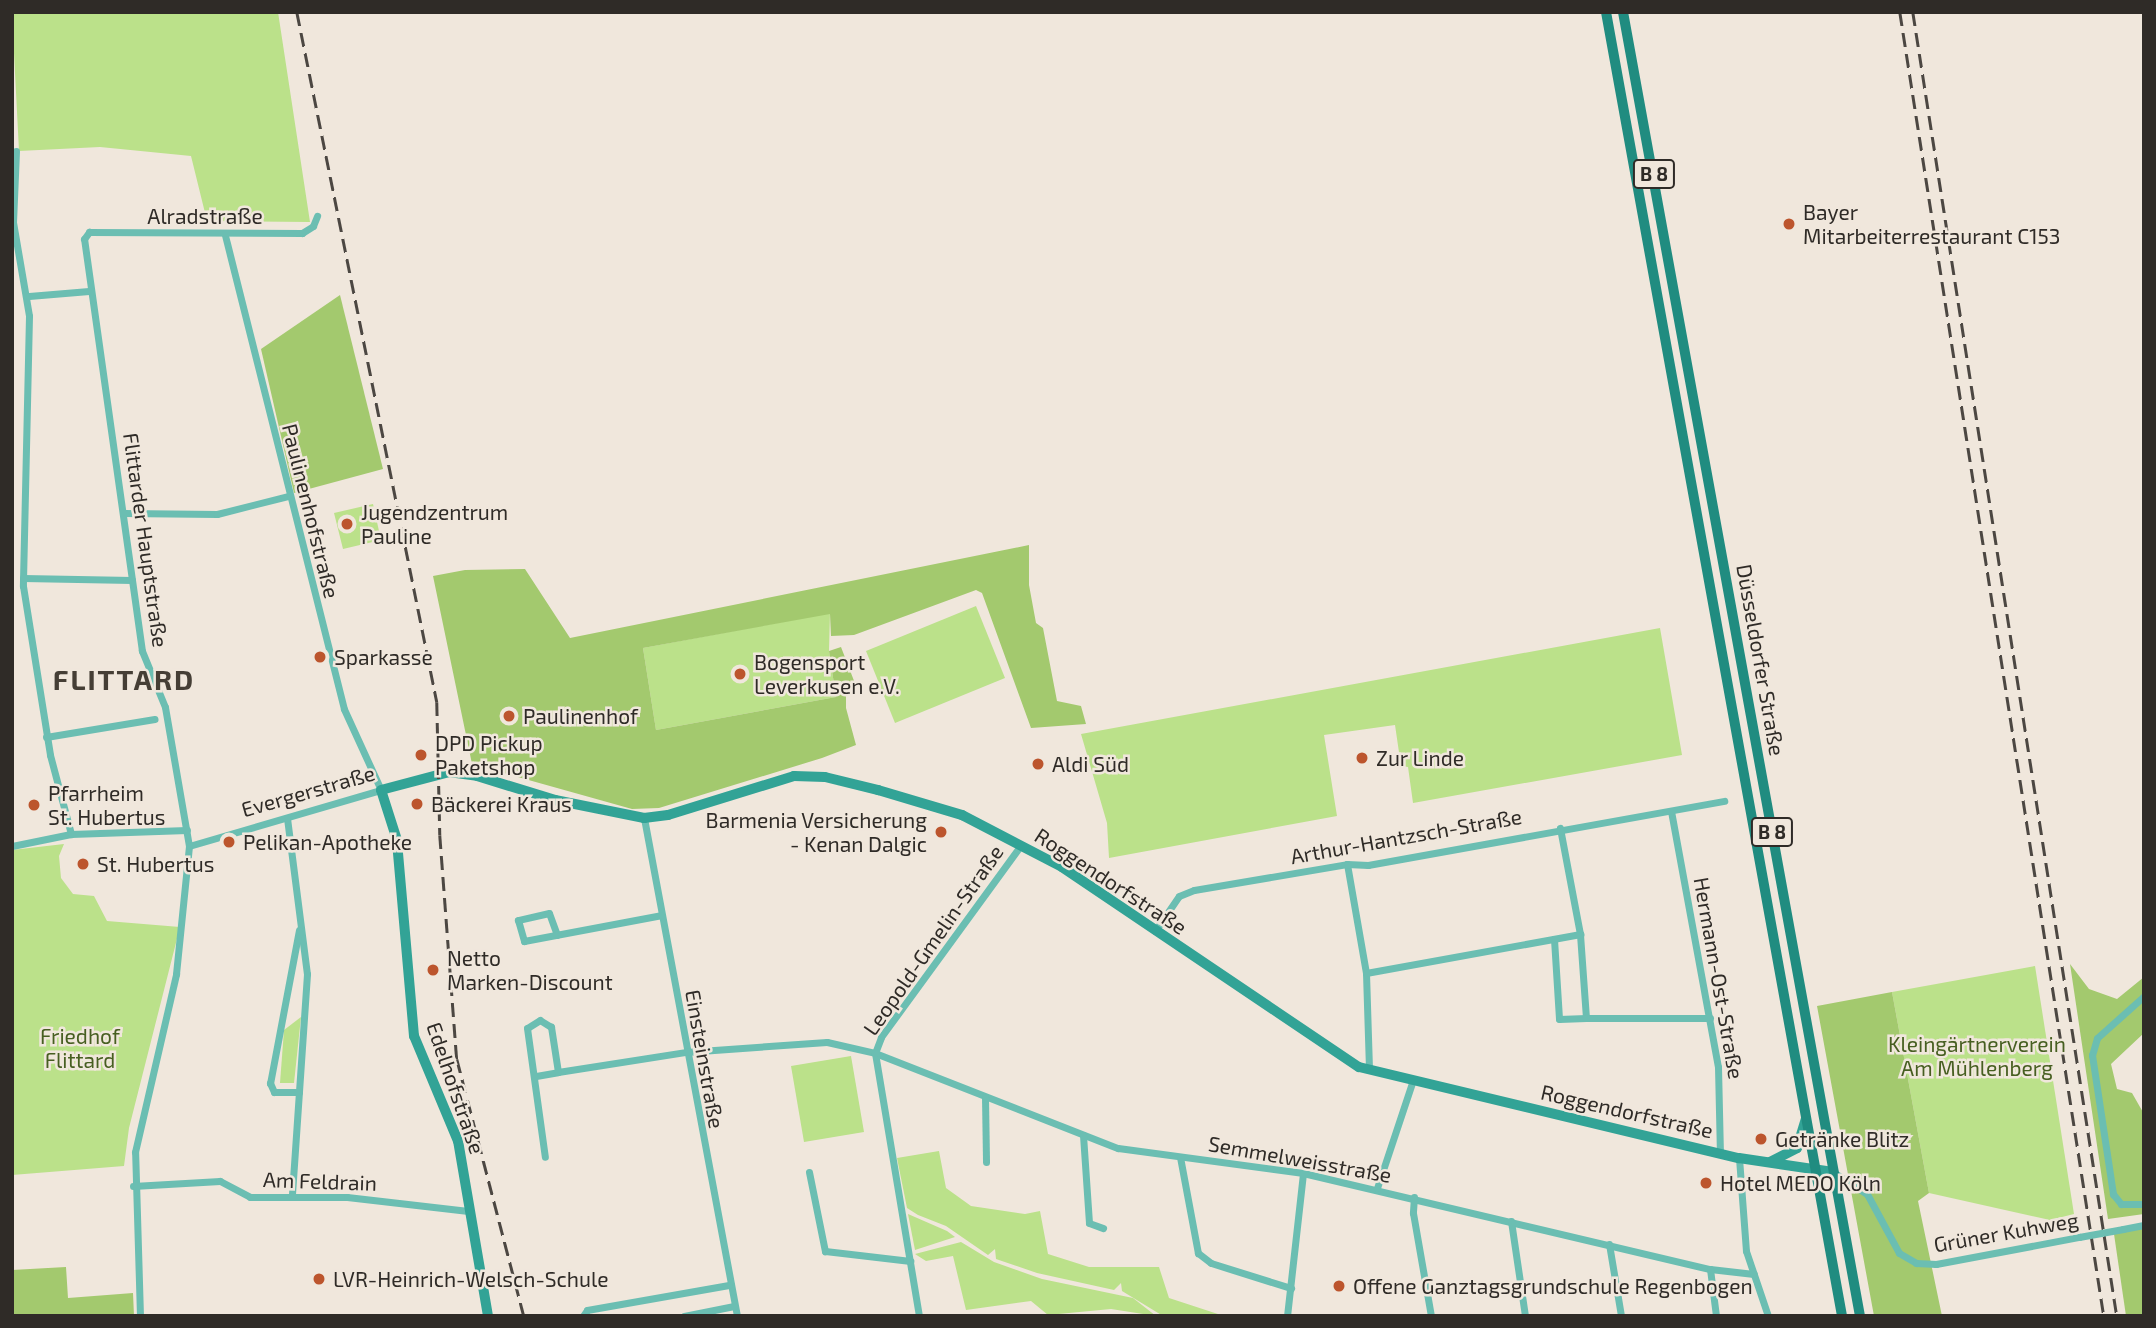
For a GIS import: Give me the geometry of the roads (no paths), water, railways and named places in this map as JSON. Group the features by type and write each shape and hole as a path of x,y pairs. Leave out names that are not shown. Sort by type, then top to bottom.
{"main road":[{"name":"Düsseldorfer Straße","path":"1606,12 1842,1316"},
{"name":"Düsseldorfer Straße","path":"1623,12 1860,1316"},
{"path":"1667,340 1682,337"}],"street":[{"path":"16,151 13,222 29,296 23,578 47,737 71,834"},
{"name":"Alradstraße","path":"86,236 89,232 225,235 302,233 313,226 317,216"},
{"name":"Paulinenhofstraße","path":"225,235 288,496 344,709 381,790"},
{"name":"Flittarder Hauptstraße","path":"86,236 89,291 124,513 142,651 165,707 189,846 176,974 142,1111 134,1170 140,1316"},
{"path":"29,296 89,291"},
{"path":"124,513 217,514 288,496"},
{"path":"23,578 132,580"},
{"path":"47,737 155,719"},
{"name":"Roggendorfstraße","path":"439,774 464,773 555,800 644,818 668,815 772,782 808,776 947,810 1062,867 1335,1054 1369,1070 1739,1158 1833,1172"},
{"name":"Evergerstraße","path":"189,846 439,774"},
{"name":"Edelhofstraße","path":"381,790 397,841 414,1036 458,1141 488,1316"},
{"name":"Arthur-Hantzsch-Straße","path":"1155,931 1179,896 1194,890 1347,864 1368,865 1560,828 1724,801"},
{"name":"Hermann-Ost-Straße","path":"1671,811 1720,1084 1720,1153"},
{"path":"287,818 307,974 292,1196"},
{"name":"Einsteinstraße","path":"644,818 729,1286 737,1316"},
{"path":"1560,828 1580,934 1586,1018"},
{"path":"12,846 71,834 187,831"},
{"name":"Leopold-Gmelin-Straße","path":"919,1316 875,1053 881,1037 1021,845"},
{"path":"1347,864 1366,973 1369,1070"},
{"path":"557,935 548,913 518,920 524,941 557,935 661,915"},
{"path":"299,1093 274,1092 270,1083 300,920"},
{"path":"1366,973 1580,934"},
{"path":"1554,939 1559,1019 1710,1018"},
{"path":"2144,996 2097,1038 2092,1055 2113,1194 2121,1204 2144,1204"},
{"path":"545,1157 536,1076 527,1028 540,1020 551,1027 558,1072"},
{"name":"Semmelweisstraße","path":"536,1076 686,1052 817,1042 875,1053 1083,1135 1131,1151 1303,1173 1377,1188 1710,1269 1754,1274"},
{"path":"1377,1188 1413,1080"},
{"path":"985,1097 986,1162"},
{"path":"1770,1163 1797,1148 1807,1115"},
{"path":"1083,1135 1088,1223 1103,1228"},
{"path":"1180,1157 1198,1253 1212,1263 1290,1288"},
{"path":"1739,1158 1746,1251 1768,1316"},
{"path":"810,1172 825,1251 834,1255 910,1261"},
{"name":"Grüner Kuhweg","path":"1833,1172 1867,1194 1899,1253 1916,1263 1936,1264 2144,1225"},
{"path":"1287,1316 1303,1173"},
{"name":"Am Feldrain","path":"133,1186 220,1181 250,1197 292,1196 468,1211"},
{"path":"1415,1197 1413,1213 1431,1316"},
{"path":"1511,1221 1525,1316"},
{"path":"1609,1244 1621,1316"},
{"path":"1710,1269 1716,1316"},
{"path":"583,1316 587,1310 729,1286"},
{"path":"684,1316 734,1306"}],"railway":[{"path":"297,12 437,702 440,835 457,1059 524,1316"},
{"path":"1900,12 2104,1316"},
{"path":"1913,12 2117,1316"}],"place":[{"name":"Bayer Mitarbeiterrestaurant C153","path":"1789,224"},
{"name":"Jugendzentrum Pauline","path":"347,524"},
{"name":"Sparkasse","path":"320,657"},
{"name":"Bogensport Leverkusen e.V.","path":"740,674"},
{"name":"Paulinenhof","path":"509,716"},
{"name":"DPD Pickup Paketshop","path":"421,755"},
{"name":"Zur Linde","path":"1362,758"},
{"name":"Aldi Süd","path":"1038,764"},
{"name":"Bäckerei Kraus","path":"417,804"},
{"name":"Pfarrheim St. Hubertus","path":"34,805"},
{"name":"Barmenia Versicherung - Kenan Dalgic","path":"941,832"},
{"name":"Pelikan-Apotheke","path":"229,842"},
{"name":"St. Hubertus","path":"83,864"},
{"name":"Netto Marken-Discount","path":"433,970"},
{"name":"Getränke Blitz","path":"1761,1139"},
{"name":"Hotel MEDO Köln","path":"1706,1183"},
{"name":"LVR-Heinrich-Welsch-Schule","path":"319,1279"},
{"name":"Offene Ganztagsgrundschule Regenbogen","path":"1339,1286"}],"district":[{"name":"FLITTARD","path":"124,679"}],"park label":[{"name":"Friedhof Flittard","path":"80,1048"},
{"name":"Kleingärtnerverein Am Mühlenberg","path":"1977,1056"}]}
